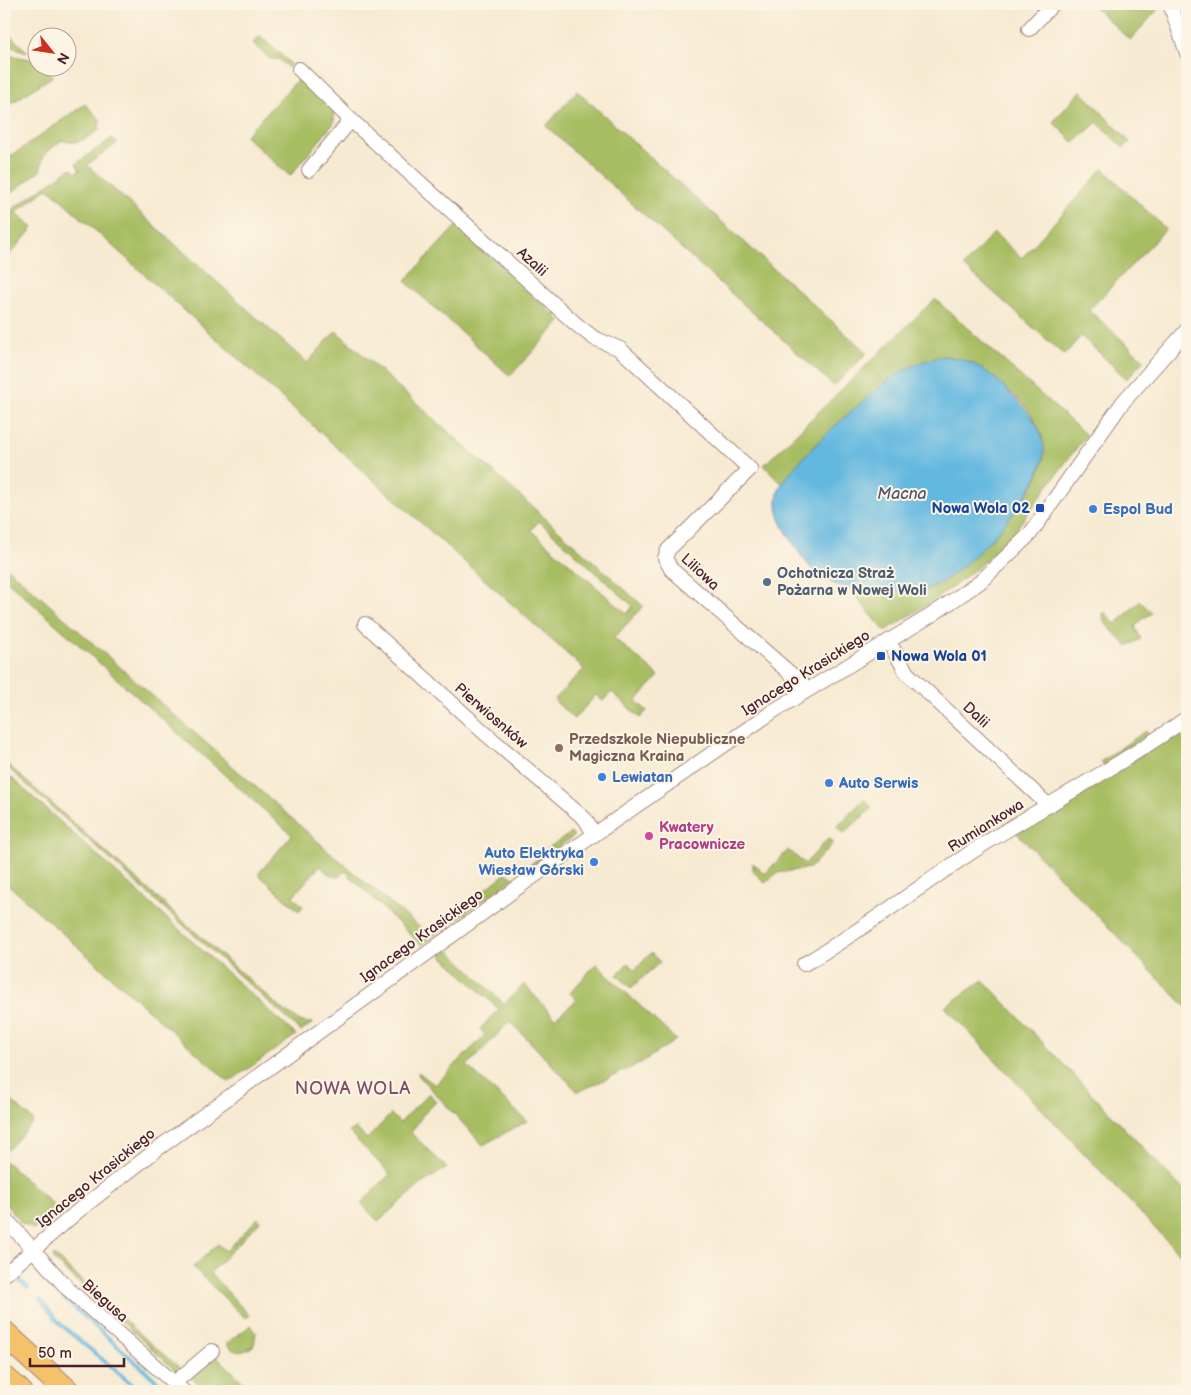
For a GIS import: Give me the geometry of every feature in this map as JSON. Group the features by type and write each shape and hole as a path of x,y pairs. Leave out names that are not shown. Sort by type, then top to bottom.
{"highway":[{"path":"4,1333 67,1391"},
{"path":"4,1378 19,1391"}],"street":[{"path":"1029,29 1053,4"},
{"path":"1170,4 1187,53"},
{"name":"Azalii","path":"299,68 351,120 577,325 594,338 620,349 750,469"},
{"path":"309,170 351,120"},
{"name":"Ignacego Krasickiego","path":"4,1275 97,1196 160,1147 594,834 808,689 888,642 980,582 1010,555 1045,514 1124,402 1187,330"},
{"name":"Liliowa","path":"750,469 668,550 665,558 671,569 808,689"},
{"name":"Pierwiosnków","path":"365,624 487,735 585,819 594,834"},
{"name":"Dalii","path":"888,642 907,673 1049,806"},
{"name":"Rumiankowa","path":"804,964 841,943 985,844 1049,806 1187,718"},
{"name":"Biegusa","path":"4,1217 32,1251 68,1289 179,1387"},
{"path":"179,1387 212,1351"}],"green space":[{"path":"1091,4 1157,4 1159,8 1130,40"},
{"path":"4,30 28,52 4,45"},
{"path":"260,36 290,63 289,68 279,59 270,59 253,43"},
{"path":"4,54 28,59 28,78 50,78 4,108"},
{"path":"300,77 334,109 334,123 290,176 245,136"},
{"path":"577,91 867,353 834,386 546,126"},
{"path":"1081,91 1130,142 1123,148 1097,122 1074,143 1053,122"},
{"path":"85,104 100,119 99,130 77,142 62,140 44,155 40,171 4,198 4,161"},
{"path":"112,138 117,143 87,165 307,363 336,331 643,606 614,638 659,676 636,701 647,711 640,718 612,692 603,701 596,695 574,719 554,700 584,669 48,188 16,212 33,228 4,261 4,215 10,220 14,216 10,211 71,168 75,173 80,170 76,164","holes":["539,521 633,606 627,614 531,530"]},
{"path":"1103,169 1166,229 1089,310 1144,360 1127,379 1081,336 1064,355 964,266 994,233 1022,258"},
{"path":"456,226 561,321 510,376 405,281"},
{"path":"935,299 1086,435 1011,536 997,550 951,588 885,631 856,597 854,588 904,590 930,588 961,568 979,551 1015,512 1039,474 1043,451 1037,425 1033,417 1009,390 972,362 881,387 808,452 782,484 764,465"},
{"path":"4,565 348,868 429,935 506,873 514,878 421,945 345,871 338,877 331,876 320,866 293,896 303,906 299,911 258,874 292,835 4,578"},
{"path":"1140,601 1152,613 1141,620 1135,627 1141,639 1127,646 1104,622 1103,614 1104,612 1116,624"},
{"path":"1187,726 1187,1008 1015,831 1086,790"},
{"path":"1146,731 1151,736 1105,767 1100,762"},
{"path":"4,761 284,1011 302,1022 313,1023 301,1031 4,764"},
{"path":"4,771 296,1035 229,1082 4,881"},
{"path":"864,799 872,808 843,834 837,827"},
{"path":"571,833 574,836 523,872 519,868 524,869 544,854 542,852"},
{"path":"828,839 834,842 810,868 777,873 765,883 753,871 753,863 765,874 788,850 805,864"},
{"path":"449,950 504,1004 524,984 555,1018 577,1000 570,993 596,964 676,1040 639,1064 578,1092 510,1021 467,1066 527,1121 483,1145 419,1076 418,1072 435,1085 485,1035 480,1029 499,1009 441,955"},
{"path":"651,953 660,962 631,988 617,975 628,963 635,970"},
{"path":"983,980 1187,1194 1187,1262 945,1007"},
{"path":"429,1093 436,1102 422,1116 411,1133 447,1168 423,1183 378,1221 361,1203 390,1174 349,1132 356,1128 367,1139 391,1114 400,1123"},
{"path":"4,1094 34,1121 4,1154"},
{"path":"4,1160 60,1211 40,1227 34,1229 21,1223 4,1202"},
{"path":"258,1218 260,1221 210,1273 249,1315 245,1318 193,1267 218,1244 226,1251"},
{"path":"54,1255 144,1338 181,1369 177,1372 53,1259"},
{"path":"251,1325 256,1333 254,1345 240,1352 233,1350 226,1344"},
{"path":"214,1353 252,1391 207,1391 187,1374"}],"water":[{"name":"Macna","path":"942,356 969,362 986,371 1032,417 1040,432 1044,450 1041,467 1032,486 1018,507 982,549 945,580 930,588 876,590 846,587 830,582 812,569 781,523 777,508 778,493 784,481 795,467 866,398 905,370"}],"waterway":[{"path":"20,1281 28,1288"},
{"path":"48,1284 168,1391"},
{"path":"40,1299 61,1325 140,1391"}],"place":[{"name":"Nowa Wola 02","path":"1040,508"},
{"name":"Espol Bud","path":"1093,509"},
{"name":"Ochotnicza Straż Pożarna w Nowej Woli","path":"767,582"},
{"name":"Nowa Wola 01","path":"881,656"},
{"name":"Przedszkole Niepubliczne Magiczna Kraina","path":"559,748"},
{"name":"Lewiatan","path":"602,777"},
{"name":"Auto Serwis","path":"829,783"},
{"name":"Kwatery Pracownicze","path":"649,836"},
{"name":"Auto Elektryka Wiesław Górski","path":"594,862"}],"district":[{"name":"NOWA WOLA","path":"353,1088"}]}
